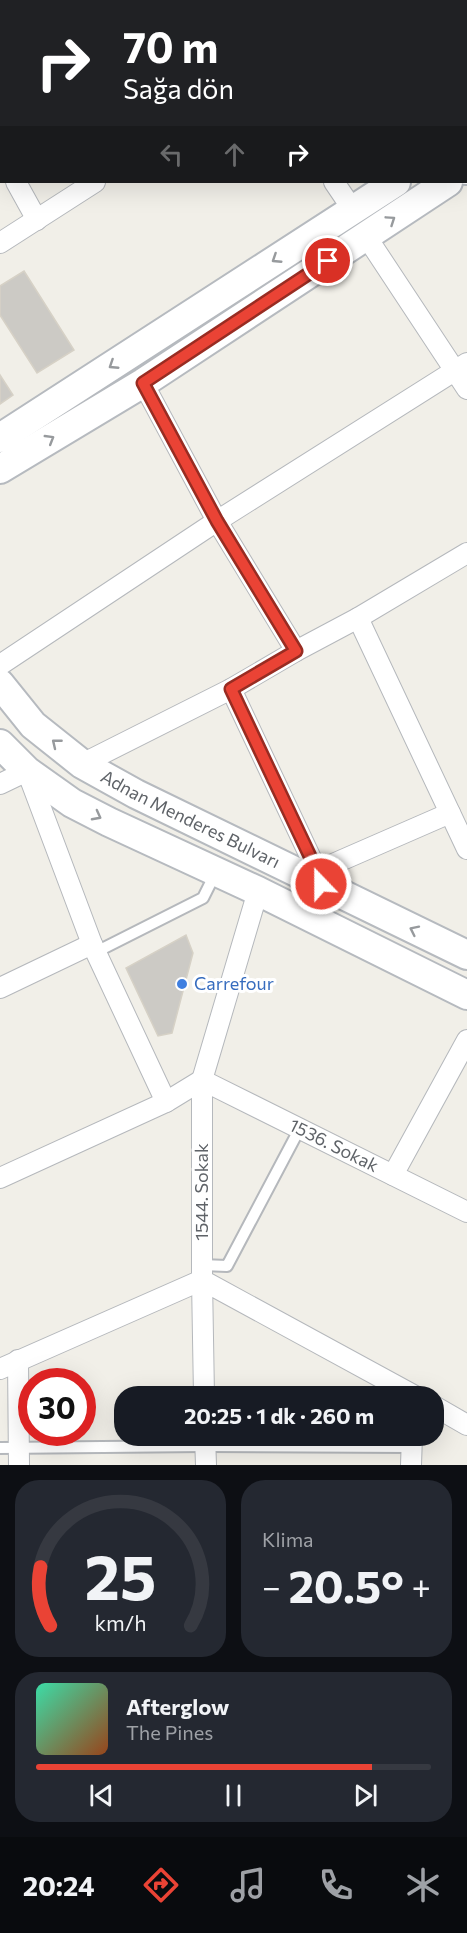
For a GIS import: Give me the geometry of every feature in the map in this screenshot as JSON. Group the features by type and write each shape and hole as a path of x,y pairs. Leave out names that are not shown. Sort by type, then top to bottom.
{"main road":[{"path":"0,438 394,183"},
{"path":"0,470 143,383 446,183"},
{"name":"Adnan Menderes Bulvarı","path":"0,684 33,725 82,764 136,794 319,877 467,955"},
{"name":"Adnan Menderes Bulvarı","path":"0,744 27,771 72,803 258,891 467,995"}],"street":[{"path":"17,183 37,220"},
{"path":"0,243 92,183"},
{"path":"335,183 353,210"},
{"path":"366,236 461,367 467,389"},
{"path":"0,665 217,521 461,367"},
{"path":"143,383 217,521 296,651"},
{"path":"82,764 231,689 358,618 467,553"},
{"path":"358,618 467,849"},
{"path":"231,689 319,877 450,813"},
{"path":"0,784 27,771 94,948 166,1102"},
{"name":"1544. Sokak","path":"204,1386 202,1080 258,891"},
{"path":"0,988 94,948"},
{"path":"393,1175 467,1040"},
{"path":"0,1178 166,1102 202,1080"},
{"name":"1536. Sokak","path":"202,1080 467,1212"},
{"path":"12,1454 9,1365 202,1273 397,1386"},
{"path":"444,1412 467,1425"}],"lane":[{"path":"94,948 203,898 216,872"},
{"path":"202,1273 227,1266 300,1128"},
{"path":"12,1454 205,1449 412,1449"}],"building":[{"path":"24,271 74,350 37,373 0,315 0,286"},
{"path":"0,375 13,395 0,404"},
{"path":"186,935 193,953 172,1033 158,1036 126,968"}],"place":[{"name":"Carrefour","path":"182,984"}],"route":[{"path":"321,884 317,871 231,689 296,651 217,521 143,383 328,261"}]}
